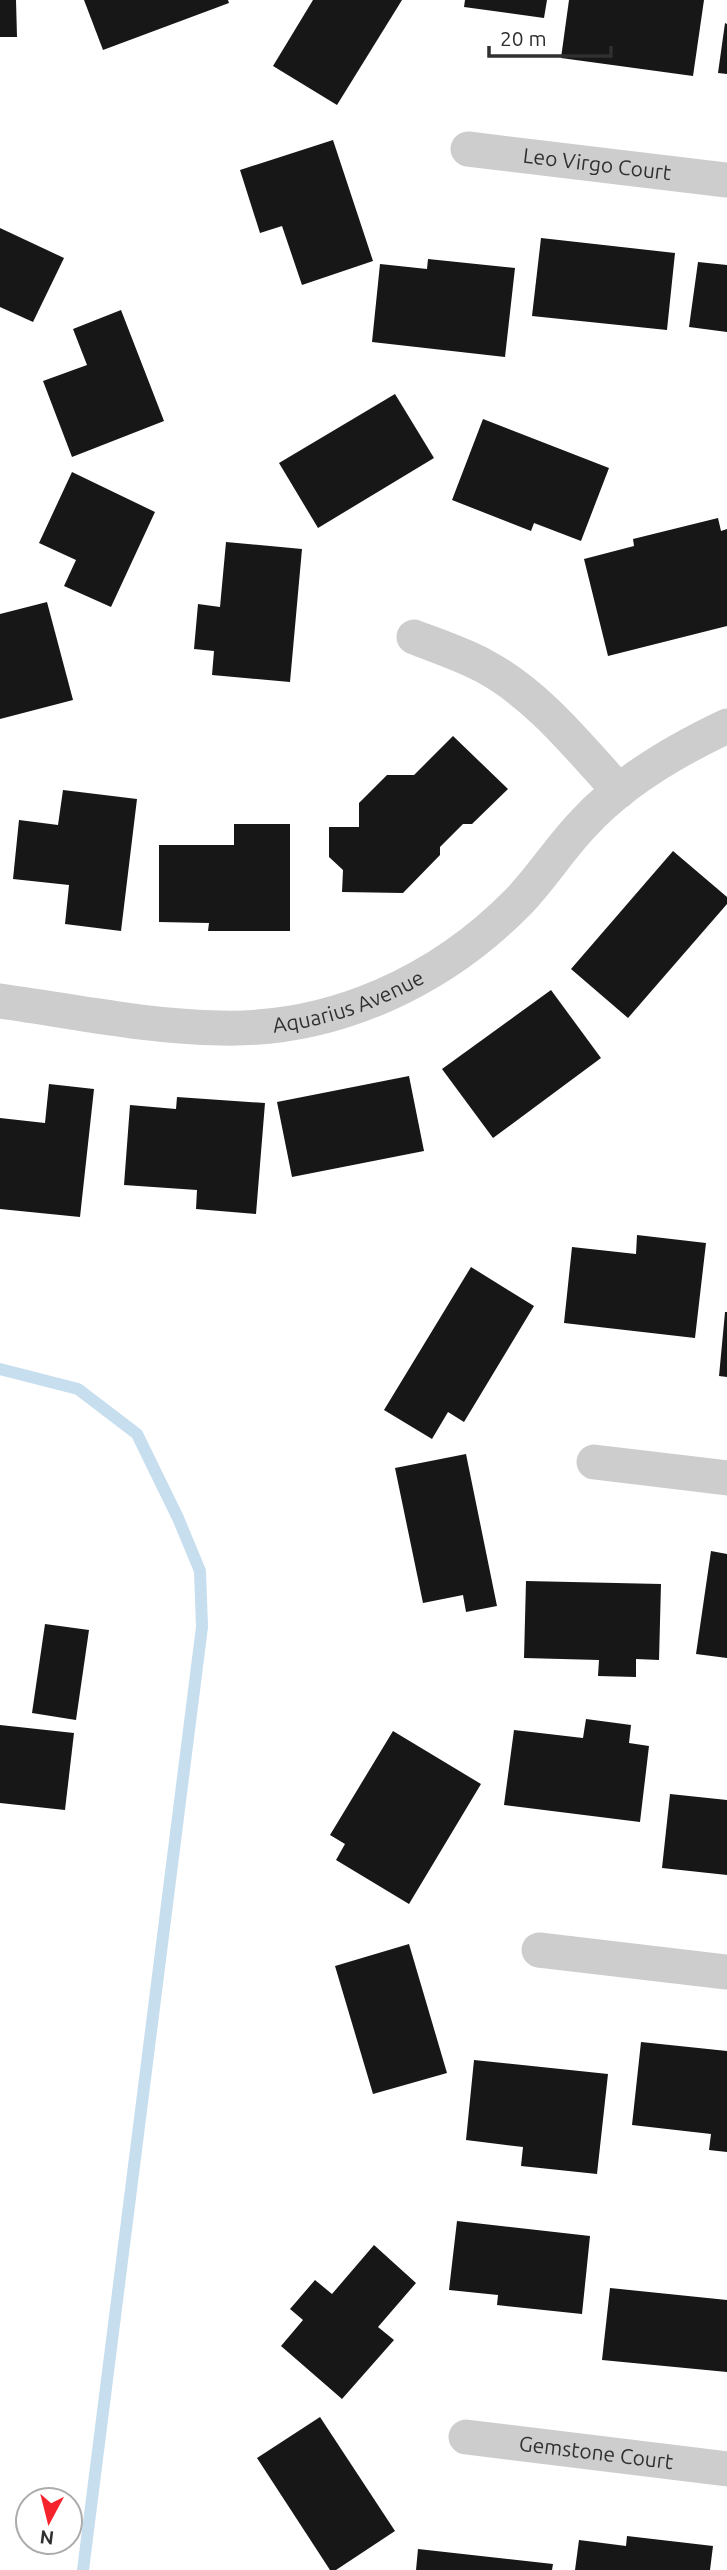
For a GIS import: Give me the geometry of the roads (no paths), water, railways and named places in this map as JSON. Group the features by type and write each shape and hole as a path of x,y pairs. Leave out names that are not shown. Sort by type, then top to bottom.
{"street":[{"name":"Leo Virgo Court","path":"467,149 727,180"},
{"path":"414,637 484,666 523,692 619,790"},
{"name":"Aquarius Avenue","path":"0,1001 222,1028 270,1026 314,1019 360,1006 405,987 447,963 485,934 521,900 584,823 619,790 685,746 727,726"},
{"path":"594,1462 727,1478"},
{"path":"539,1950 727,1972"},
{"name":"Gemstone Court","path":"467,2437 727,2469"}],"waterway":[{"path":"0,1369 78,1389 137,1434 178,1518 200,1571 202,1627 83,2570"}]}
